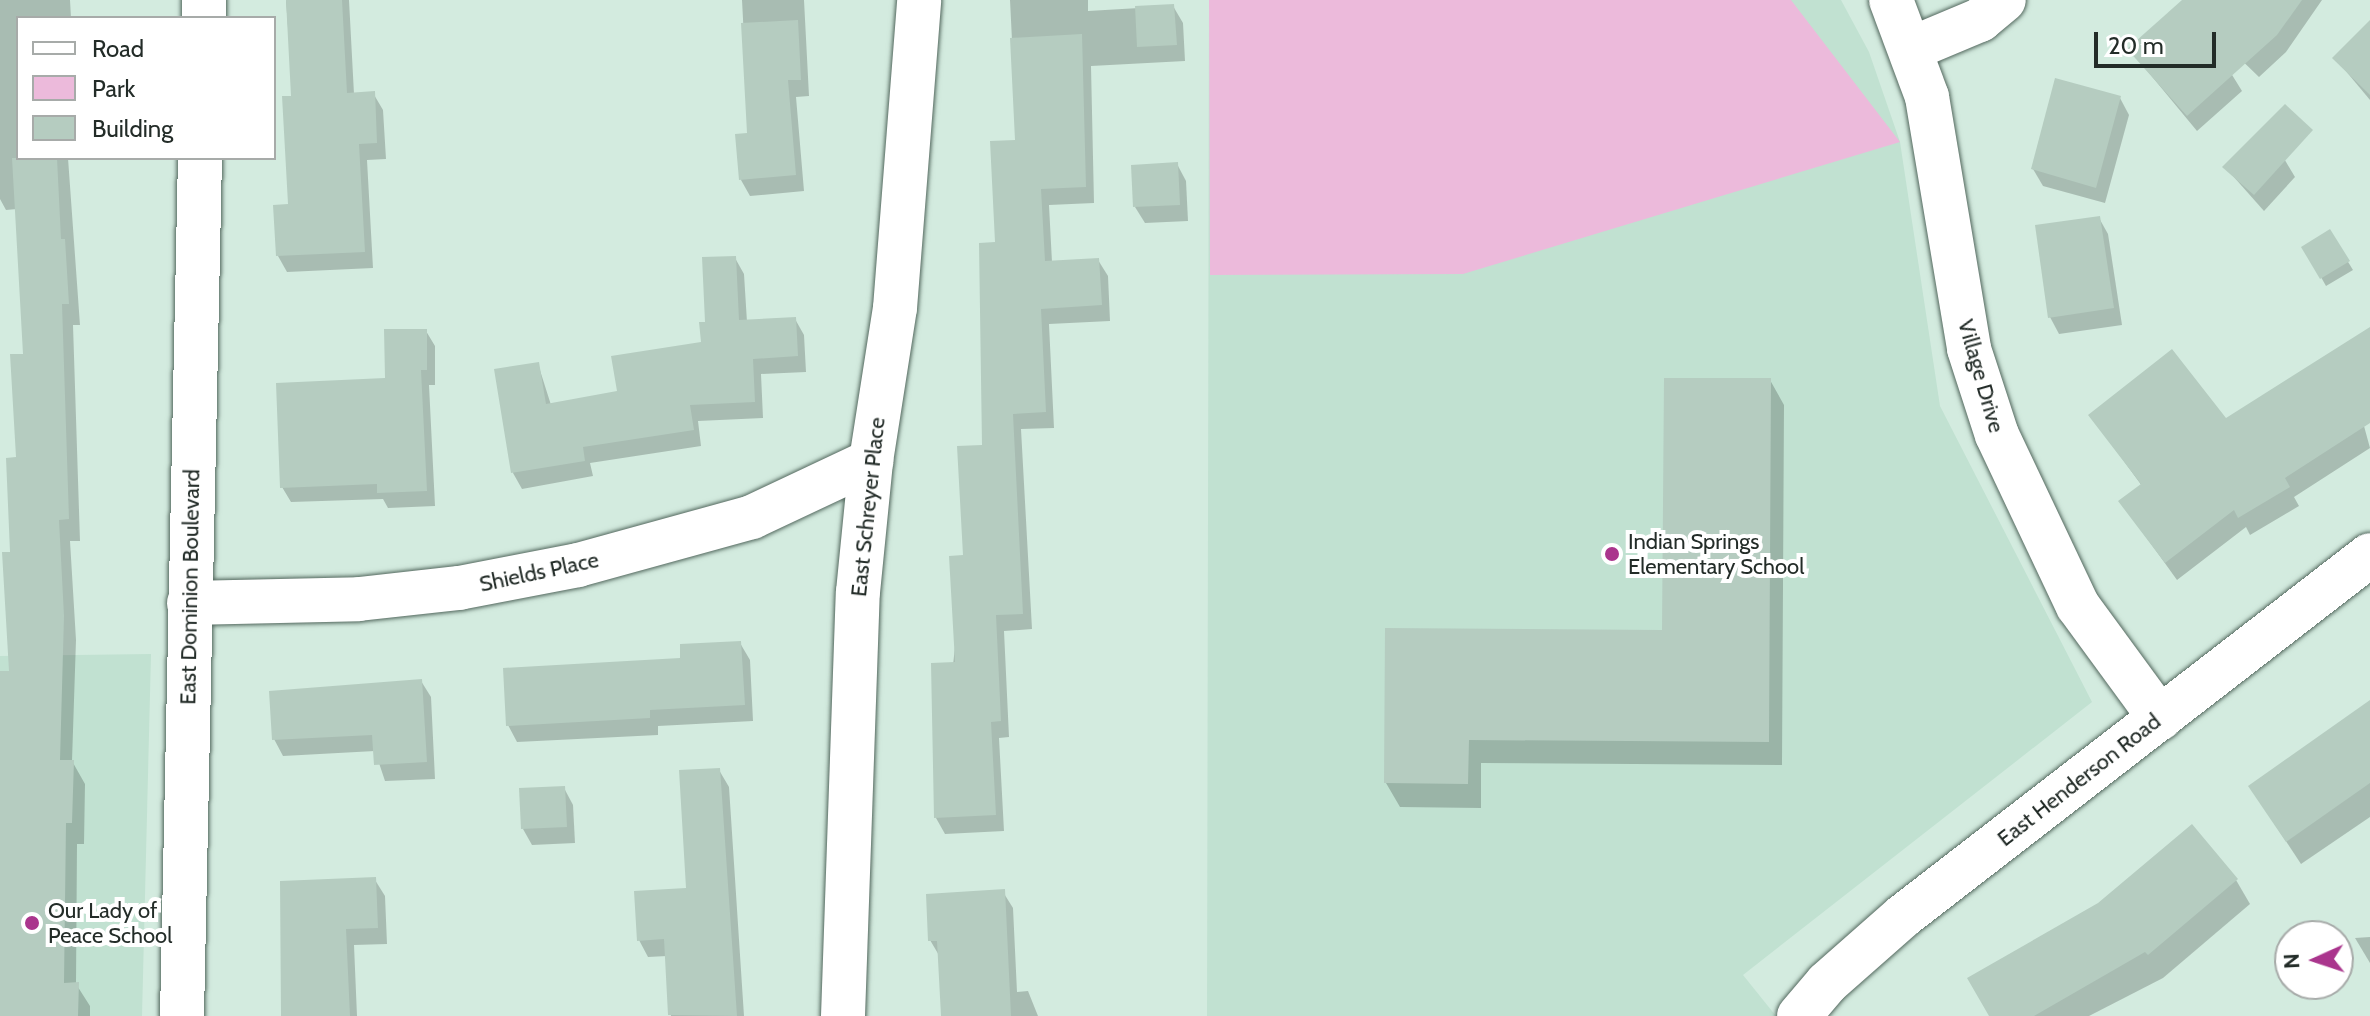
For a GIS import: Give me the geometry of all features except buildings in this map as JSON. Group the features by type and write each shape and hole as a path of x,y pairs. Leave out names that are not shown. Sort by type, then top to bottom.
{"street":[{"name":"East Schreyer Place","path":"843,1016 853,677 871,461 895,308 919,0"},
{"name":"Village Drive","path":"1891,0 1913,48 1938,153 1969,349 1997,435 2078,606 2160,718"},
{"path":"1913,48 1980,20 2004,0"},
{"name":"East Dominion Boulevard","path":"182,1016 200,160"},
{"name":"Shields Place","path":"189,603 359,599 459,588 578,565 752,517 871,461"},
{"name":"East Henderson Road","path":"1799,1016 1827,983 1903,916 2370,555"}],"shaded area":[{"name":"Indian Springs Elementary School","path":"1209,0 1841,0 1869,52 1900,142 1940,406 2092,702 1743,975 1776,1016 1207,1016"},
{"path":"151,654 142,1016 0,1016 0,656"}],"green space":[{"path":"1209,0 1791,0 1900,142 1463,274 1210,275"}],"place":[{"name":"Indian Springs Elementary School","path":"1612,554"},
{"name":"Our Lady of Peace School","path":"32,923"}]}
